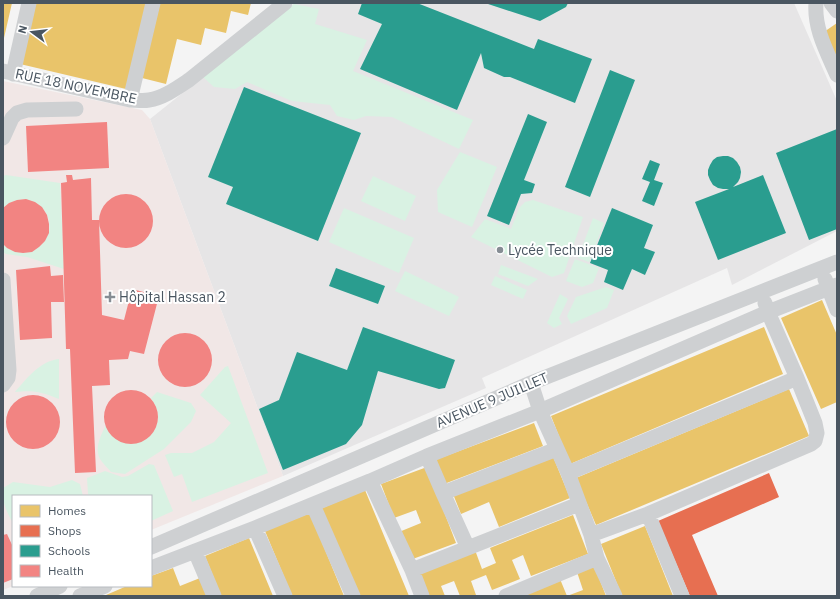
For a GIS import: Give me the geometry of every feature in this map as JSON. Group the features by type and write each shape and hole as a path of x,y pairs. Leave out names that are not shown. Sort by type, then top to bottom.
{"street":[{"path":"8,72 29,3"},
{"path":"130,100 153,3"},
{"path":"816,3 816,15 820,35 837,75"},
{"path":"831,3 837,11"},
{"name":"RUE 18 NOVEMBRE","path":"8,72 130,100 149,100 176,89 279,6"},
{"path":"3,138 12,118 17,113 27,110 76,109"},
{"name":"AVENUE 9 JUILLET","path":"152,547 531,383 837,262"},
{"path":"822,269 833,287 837,310"},
{"path":"3,280 9,370 8,378 3,385"},
{"path":"152,568 313,505 427,456 540,411 768,312 833,287"},
{"path":"591,535 648,514 815,441 817,433 815,423 768,312 762,292"},
{"path":"568,473 797,378"},
{"path":"531,383 540,411 568,473 591,535 597,558 615,596"},
{"path":"443,493 557,449"},
{"path":"427,456 468,548"},
{"path":"370,481 412,570 422,596"},
{"path":"412,570 579,504"},
{"path":"313,505 353,596"},
{"path":"648,514 682,596"},
{"path":"255,528 285,596"},
{"path":"195,551 214,596"},
{"path":"506,596 597,558"},
{"path":"37,596 58,587"},
{"path":"80,596 100,591"}],"shaded area":[{"name":"Lycée Technique","path":"295,3 794,3 837,101 837,231 732,285 727,268 482,378 486,388 283,476 150,119"},
{"name":"Hôpital Hassan 2","path":"3,81 142,110 150,119 283,476 152,530 152,495 12,495 12,586 3,590"}],"green space":[{"path":"294,4 319,9 315,24 367,40 353,71 473,120 459,149 392,117 366,116 354,120 337,116 330,105 292,101 247,82 235,89 214,87 203,77"},
{"path":"460,152 497,167 472,227 438,212 437,190"},
{"path":"6,175 60,183 64,269 27,257 6,254 3,252 3,244 18,252 25,253 33,251 42,244 48,234 50,224 42,207 34,202 24,200 14,201 3,208 3,176"},
{"path":"373,176 416,196 405,221 361,201"},
{"path":"533,200 583,217 564,273 552,277 471,237 485,219 511,229 519,208 525,202"},
{"path":"344,208 414,238 399,273 329,242"},
{"path":"593,218 604,223 589,262 578,258"},
{"path":"575,259 599,268 593,283 582,287 566,281"},
{"path":"501,265 538,279 528,286 498,274"},
{"path":"405,271 459,297 449,316 395,291"},
{"path":"495,276 527,290 523,299 491,285"},
{"path":"606,287 614,290 607,308 571,324 567,316 576,297"},
{"path":"560,294 568,299 559,318 562,324 554,328 547,323"},
{"path":"59,359 59,399 38,392 15,392 34,371 52,360"},
{"path":"228,366 268,473 192,502 182,474 174,477 165,455 171,453 192,453 214,442 231,423 200,395 225,367"},
{"path":"157,392 191,403 196,411 191,422 164,449 125,474 111,472 98,455 99,442 106,425 113,436 124,442 131,443 145,440 155,430 157,423 158,415 156,406 151,398"},
{"path":"149,464 154,465 173,511 152,521 152,495 88,494 87,478 105,471 122,477 128,476"},
{"path":"72,480 80,484 83,495 12,495 12,521 5,506 3,488 13,482 50,487"}],"building: Homes":[{"path":"3,3 12,3 4,38 3,38"},
{"path":"34,3 146,3 126,89 20,64"},
{"path":"160,3 251,3 248,15 231,11 226,33 205,28 201,45 177,39 166,84 142,78"},
{"path":"837,23 837,57 821,34"},
{"path":"822,300 837,335 837,402 821,409 781,318"},
{"path":"764,327 783,374 570,464 551,416"},
{"path":"789,389 809,436 596,525 576,478"},
{"path":"534,423 543,446 444,484 435,460"},
{"path":"552,454 570,498 499,527 489,502 461,514 453,494"},
{"path":"427,467 456,543 410,560 399,532 421,523 416,510 394,518 381,484"},
{"path":"365,490 409,596 356,596 320,509"},
{"path":"310,513 344,596 292,596 265,531"},
{"path":"573,515 588,554 531,576 523,555 512,560 520,579 492,590 486,575 471,581 476,595 474,596 460,596 454,581 441,586 445,596 426,596 417,573 475,550 482,569 496,563 490,548"},
{"path":"645,526 673,596 622,596 601,544"},
{"path":"249,538 273,596 221,596 205,556"},
{"path":"594,565 606,596 567,596 583,590 577,572"},
{"path":"173,568 180,586 200,578 207,596 106,596 125,587 152,587 152,576"},
{"path":"560,579 567,596 516,596"}],"building: Shops":[{"path":"769,473 779,497 692,535 718,596 690,596 658,521"}],"building: Schools":[{"path":"362,3 417,3 534,49 538,39 592,59 575,103 510,77 504,77 484,68 481,53 457,110 360,69 382,24 358,14"},
{"path":"485,3 568,3 566,7 540,21"},
{"path":"610,70 635,80 590,197 565,187"},
{"path":"244,87 361,133 318,241 226,204 233,187 208,177"},
{"path":"528,114 547,122 524,180 535,184 532,193 521,194 509,225 487,216"},
{"path":"837,129 837,229 809,240 776,153"},
{"path":"723,156 733,158 740,167 740,178 733,187 763,175 786,233 718,260 695,202 729,189 718,188 713,185 708,175 708,170 713,160 717,157"},
{"path":"650,160 660,164 654,180 663,183 654,206 642,201 650,182 642,179"},
{"path":"612,208 653,225 644,248 655,252 645,275 632,269 623,290 604,282 608,270 590,263"},
{"path":"336,268 385,286 378,304 329,286"},
{"path":"363,327 455,360 445,388 439,389 378,371 362,425 346,444 283,470 259,409 279,400 297,352 347,370"}],"building: Health":[{"path":"107,122 109,168 28,172 26,126"},
{"path":"66,175 72,175 73,180 91,178 92,220 99,220 102,315 124,320 132,289 159,296 144,354 130,351 128,359 109,360 110,385 92,386 96,472 75,473 70,349 66,349 61,183 67,182"},
{"path":"126,194 136,196 145,202 151,211 153,221 151,231 145,240 136,246 126,248 116,246 107,240 101,231 99,221 101,211 107,202 116,196"},
{"path":"26,199 35,202 42,207 47,215 49,233 45,241 32,252 15,252 3,244 3,208 9,203"},
{"path":"50,266 51,276 63,275 64,302 51,302 52,338 20,340 16,270"},
{"path":"185,333 195,335 204,341 210,350 212,360 210,370 204,379 195,385 185,387 175,385 166,379 160,370 158,360 160,350 166,341 175,335"},
{"path":"131,390 141,392 150,398 156,407 158,417 156,427 150,436 141,442 131,444 121,442 112,436 106,427 104,417 106,407 112,398 121,392"},
{"path":"33,395 43,397 52,403 58,412 60,422 58,432 52,441 43,447 33,449 23,447 14,441 8,432 6,422 8,412 14,403 23,397"},
{"path":"7,534 12,545 12,579 3,583 3,535"}],"place":[{"name":"Lycée Technique","path":"500,250"},
{"name":"Hôpital Hassan 2","path":"110,297"}]}
